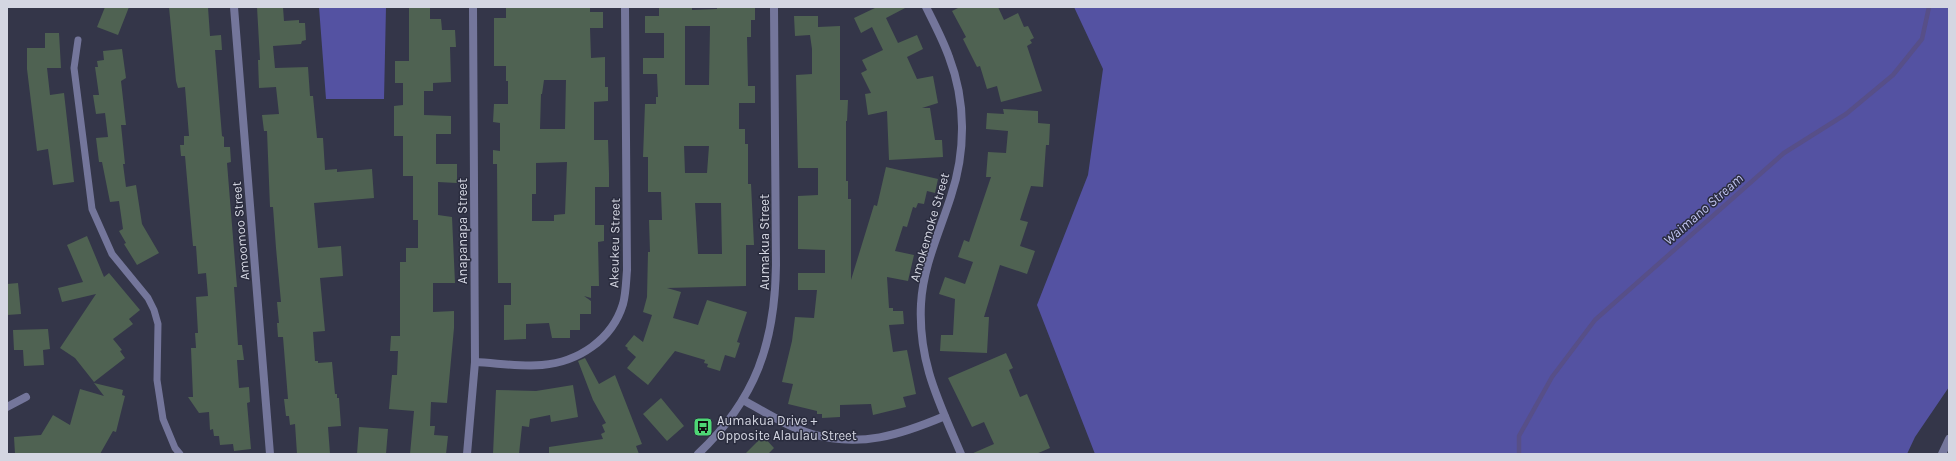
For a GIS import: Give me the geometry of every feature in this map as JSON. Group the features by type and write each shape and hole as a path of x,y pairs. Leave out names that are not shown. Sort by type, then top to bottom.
{"street":[{"name":"Amoomoo Street","path":"234,7 270,454"},
{"name":"Anapanapa Street","path":"467,454 475,362 472,7"},
{"name":"Akeukeu Street","path":"475,362 541,366 574,358 599,342 616,319 623,304 627,270 625,7"},
{"name":"Aumakua Street","path":"698,454 711,442 744,400 758,371 766,348 776,300 774,7"},
{"name":"Amokemoke Street","path":"926,7 949,56 956,78 961,106 962,131 955,182 929,259 921,303 922,345 926,367 944,416 961,454"},
{"path":"7,407 26,397"},
{"path":"744,400 783,422 811,434 846,439 888,437 910,431 944,416"},
{"path":"1942,454 1949,439"}],"lane":[{"path":"78,40 74,68 92,209 112,254 148,298 154,310 158,324 157,380 163,419 180,454"}],"shaded area":[{"path":"319,7 386,7 384,99 326,99"},
{"path":"1074,7 1949,7 1949,387 1915,437 1907,454 1095,454 1037,305 1088,175 1103,69"}],"building":[{"path":"105,7 129,7 118,35 97,27"},
{"path":"169,7 208,7 210,36 221,35 222,50 215,50 222,136 224,137 224,147 230,147 231,162 227,163 237,287 234,287 238,345 242,345 244,360 237,360 239,388 249,387 250,402 247,403 251,449 234,451 233,444 220,445 219,436 214,436 213,429 210,430 209,412 199,413 188,397 193,397 191,348 196,348 195,333 198,333 196,297 208,296 206,273 198,274 196,246 193,246 185,156 181,156 180,145 184,145 184,136 189,136 185,87 178,88 176,81"},
{"path":"257,7 283,7 284,21 299,20 299,23 305,23 306,40 302,41 301,44 273,46 275,68 308,67 310,96 313,96 317,138 323,138 325,170 337,169 337,172 372,169 374,198 314,203 318,248 341,246 343,276 320,278 325,331 313,332 315,361 318,361 318,363 332,362 335,394 337,394 337,398 339,398 341,426 328,427 330,454 297,454 295,424 290,425 289,416 286,416 284,399 288,399 283,337 278,337 277,323 279,323 277,302 281,302 273,207 270,207 267,131 264,131 262,115 279,114 276,87 259,88 258,60 260,60"},
{"path":"409,7 430,7 430,19 441,19 442,30 455,30 456,47 450,47 451,82 433,83 433,91 424,91 424,115 451,116 451,134 436,134 436,164 457,164 457,183 438,182 438,215 452,217 455,283 433,283 433,312 454,311 454,328 447,403 431,402 430,426 435,426 434,435 448,436 446,454 410,454 414,411 389,409 392,375 397,375 398,351 390,351 391,336 400,336 400,262 406,262 406,248 418,248 418,220 413,220 413,176 403,176 403,136 394,136 394,106 403,105 403,83 395,83 395,61 409,61"},
{"path":"590,7 590,12 603,12 603,28 590,28 591,58 605,57 605,87 608,87 608,101 594,102 594,140 608,140 609,187 595,187 595,225 604,225 604,241 598,242 599,286 591,286 591,298 584,296 591,301 591,314 580,314 580,330 570,330 570,338 552,338 549,323 526,324 526,339 504,340 504,305 511,305 511,283 498,283 497,164 493,164 493,150 500,151 500,123 493,122 494,104 508,104 508,81 506,81 506,66 494,66 494,18 506,18 506,8","holes":["544,80 566,80 565,129 540,129 541,94","567,162 565,214 554,215 554,221 532,221 532,194 536,194 536,163"]},
{"path":"659,7 692,7 692,10 717,9 717,7 755,7 755,20 751,20 751,37 747,37 748,86 755,86 755,103 739,103 739,129 745,129 745,144 748,144 748,184 751,184 754,245 746,245 746,286 667,288 681,292 673,318 698,325 707,300 747,312 737,342 740,343 735,358 725,355 720,371 707,367 708,364 704,363 705,360 675,351 648,385 627,368 636,357 625,346 634,335 643,342 652,315 643,312 647,297 648,252 650,252 649,220 662,220 661,192 648,192 648,157 643,157 645,104 656,104 656,97 658,97 657,74 643,74 643,58 664,58 664,33 645,33 645,16 659,16","holes":["685,26 710,26 709,85 685,85","684,146 709,146 707,173 685,173","695,203 721,203 722,254 698,254"]},
{"path":"877,7 907,7 886,18 898,43 917,35 923,49 907,57 917,79 933,76 938,103 922,108 930,108 935,140 942,140 943,157 889,160 887,111 868,115 865,94 871,93 861,73 867,70 862,60 883,50 872,27 861,33 854,18"},
{"path":"960,7 998,7 1004,20 1018,13 1024,27 1028,26 1034,38 1030,40 1032,43 1027,46 1042,91 1001,102 997,86 987,89 980,66 977,67 963,39 966,37 952,11"},
{"path":"794,16 818,16 818,27 840,26 840,100 848,100 846,121 846,181 848,181 848,199 851,199 851,280 874,205 877,206 886,167 938,179 935,193 927,191 924,204 918,203 916,208 913,207 907,227 903,226 895,251 914,255 908,281 887,277 889,308 893,308 893,311 903,311 904,324 889,325 893,352 907,350 916,394 903,397 906,407 873,415 871,404 840,405 840,417 822,418 822,414 817,414 817,411 788,404 793,384 782,382 792,341 795,317 814,318 817,290 798,290 798,273 825,273 825,250 798,249 798,196 818,195 818,168 798,168 796,75 812,74 812,49 810,35 795,36"},
{"path":"45,33 59,33 61,68 47,68 50,95 64,93 74,182 53,185 48,149 37,151 27,69 27,48 45,48"},
{"path":"122,49 126,78 121,81 126,125 121,125 126,187 136,185 142,224 159,253 137,265 124,244 126,243 119,231 123,229 119,201 110,202 102,162 99,162 96,138 108,137 105,113 96,114 93,95 99,95 95,67 98,67 97,61 104,60 103,51"},
{"path":"1003,109 1038,111 1038,123 1050,124 1049,145 1046,145 1043,187 1031,186 1020,220 1028,222 1020,246 1035,251 1027,274 1000,265 984,317 989,317 987,353 940,351 941,335 953,335 955,299 939,294 945,277 965,284 973,262 958,257 964,240 969,242 991,177 986,177 988,152 1006,153 1008,131 986,129 987,113 1004,114"},
{"path":"87,236 104,277 109,273 140,310 129,319 133,324 113,339 122,350 120,351 125,358 94,382 75,358 60,348 96,294 62,302 58,288 83,282 67,245"},
{"path":"18,283 21,314 7,315 7,284"},
{"path":"48,329 50,349 43,350 44,365 24,366 23,350 14,350 13,330"},
{"path":"1006,353 1013,368 1009,370 1020,397 1027,394 1050,448 1036,454 971,454 994,444 984,422 972,427 948,378"},
{"path":"585,358 599,384 615,375 642,444 636,446 639,454 549,454 549,447 603,439 601,434 605,432 602,425 606,423 593,400 578,361"},
{"path":"94,383 123,390 122,395 125,396 116,432 113,431 100,454 15,454 14,437 41,435 53,415 70,425 80,389 104,396"},
{"path":"573,385 578,417 551,422 550,415 530,419 529,427 522,426 519,454 493,454 496,390 536,391"},
{"path":"661,398 684,426 667,441 643,414"},
{"path":"359,427 388,429 386,454 357,454"},
{"path":"763,436 774,448 768,454 745,454"}],"waterway":[{"name":"Waimano Stream","path":"1519,454 1519,436 1552,377 1595,320 1784,153 1846,114 1893,75 1922,39 1929,7"}],"place":[{"name":"Aumakua Drive + Opposite Alaulau Street","path":"703,427"}]}
